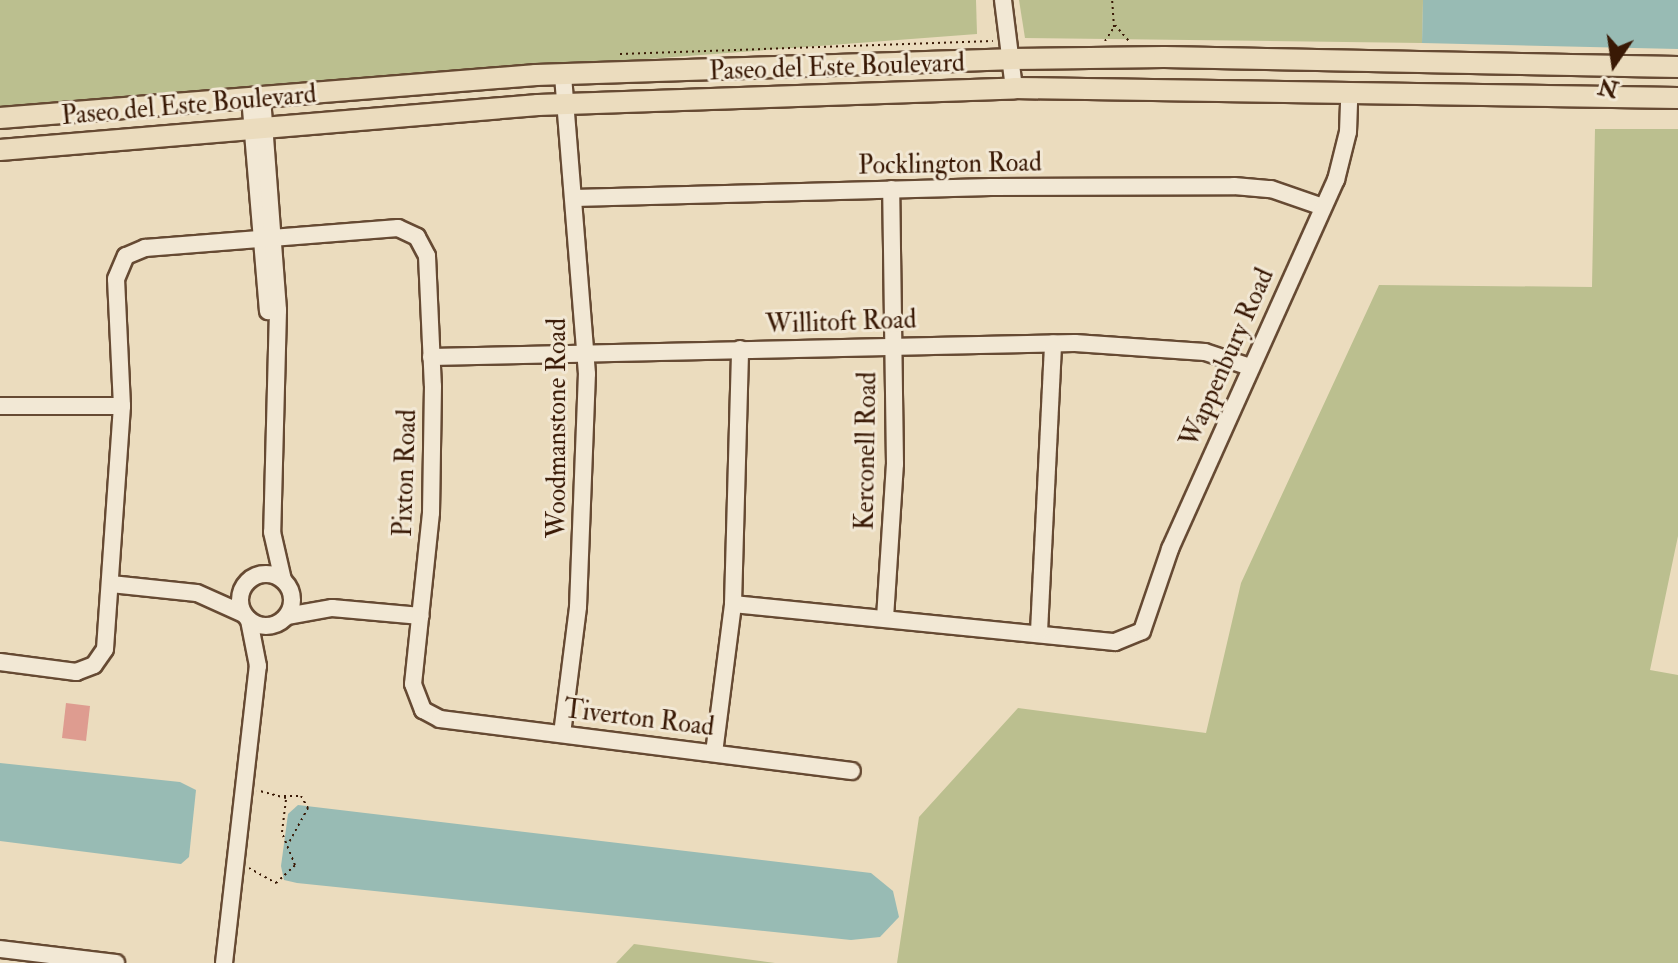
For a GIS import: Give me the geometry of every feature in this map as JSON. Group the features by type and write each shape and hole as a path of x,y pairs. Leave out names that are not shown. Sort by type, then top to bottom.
{"main road":[{"name":"Paseo del Este Boulevard","path":"0,118 563,74 1009,59 1164,57 1678,67"},
{"name":"Paseo del Este Boulevard","path":"0,150 258,125 566,104 1014,88 1678,98"}],"street":[{"path":"1003,0 1014,88"},
{"name":"Woodmanstone Road","path":"562,734 580,576 586,353 563,74"},
{"name":"Wappenbury Road","path":"1039,632 1115,642 1134,637 1147,623 1170,549 1323,207 1348,132 1349,94"},
{"path":"256,97 276,335 272,532 286,585 282,620 258,666"},
{"name":"Pocklington Road","path":"574,198 891,189 1234,186 1271,189 1323,207"},
{"name":"Kerconell Road","path":"885,618 895,464 891,189"},
{"name":"Pixton Road","path":"268,238 398,228 417,237 427,256 431,357 431,513 413,684 423,710"},
{"path":"0,662 76,672 94,665 105,649 122,406 116,279 119,266 129,254 145,248 268,238"},
{"path":"733,604 1039,632 1053,343"},
{"name":"Willitoft Road","path":"431,357 1053,343 1166,347 1205,352 1250,367"},
{"path":"714,753 733,604 740,349"},
{"path":"0,406 122,406"},
{"path":"224,963 258,666 240,600 272,532"},
{"path":"111,584 197,593 269,575 332,608"},
{"path":"197,593 262,626 332,608 421,616"},
{"name":"Tiverton Road","path":"423,710 440,719 852,771"},
{"path":"0,949 58,960 116,963"}],"path":[{"path":"1104,42 1114,24 1112,0"},
{"path":"1114,24 1130,42"},
{"path":"257,790 284,796 298,795 307,804 289,843"},
{"path":"248,867 266,882 283,881 295,865 289,843 282,832 288,806 284,796"}],"green space":[{"path":"0,0 976,0 977,34 0,108"},
{"path":"1019,0 1423,0 1422,43 1025,38"},
{"path":"1595,129 1678,129 1678,536 1650,670 1678,675 1678,963 897,963 919,817 1018,708 1206,733 1241,583 1379,285 1592,287"},
{"path":"634,944 775,963 616,963"}],"water":[{"path":"1423,0 1678,0 1678,49 1422,43"},
{"path":"0,763 180,782 196,790 189,857 181,864 0,841"},
{"path":"298,805 871,873 893,891 899,917 880,937 851,940 297,883 284,880 281,866 288,814"}],"building":[{"path":"66,703 90,706 86,741 62,738"}]}
